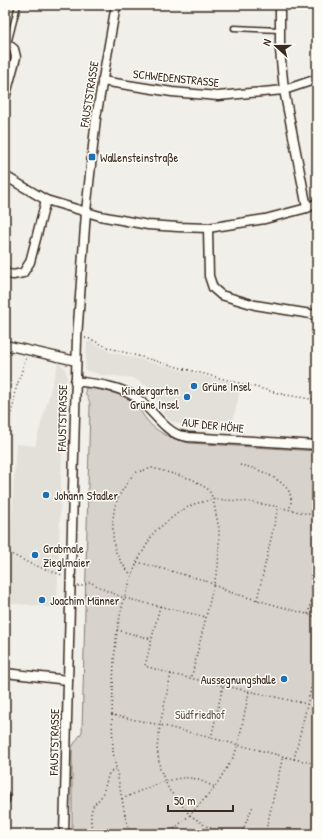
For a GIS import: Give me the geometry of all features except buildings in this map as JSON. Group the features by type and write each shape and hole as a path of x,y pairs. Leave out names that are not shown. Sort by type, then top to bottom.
{"street":[{"name":"FAUSTSTRASSE","path":"64,834 76,361 86,212 96,118 116,5"},
{"path":"280,5 280,50 284,90 307,208"},
{"path":"5,98 16,57 14,49 6,44"},
{"name":"SCHWEDENSTRASSE","path":"102,81 172,92 218,96 284,90 317,79"},
{"path":"5,176 46,200 114,219 148,225 208,228 265,219 307,208 317,203"},
{"path":"5,273 13,275 23,273 30,262 46,200"},
{"path":"208,228 209,276 213,288 221,295 255,305 317,315"},
{"path":"5,345 76,361"},
{"name":"AUF DER HÖHE","path":"75,381 122,390 132,395 148,407 163,423 178,434 188,436 317,445"},
{"path":"5,673 68,680"}],"lane":[{"path":"6,44 18,5"},
{"path":"234,28 280,30"}],"path":[{"path":"83,338 90,339 109,348 174,366 286,395 317,400"},
{"path":"10,417 15,399 14,395 29,350"},
{"path":"240,465 266,474 285,487 290,494 291,504 289,510"},
{"path":"132,576 124,566 115,550 113,527 116,504 125,486 134,473 152,468 192,479 209,490 213,499 219,529 218,567 191,679"},
{"path":"130,834 113,752 112,715 114,660 117,630 124,598 136,562 154,532 179,512 194,504 213,499 242,501 317,516"},
{"path":"257,600 278,508"},
{"path":"5,551 31,564 63,575 62,585 80,586 90,582 124,598 206,617"},
{"path":"136,562 204,580 229,592 317,616"},
{"path":"308,614 317,579"},
{"path":"160,606 145,666 191,679 307,704"},
{"path":"117,630 152,639"},
{"path":"294,759 317,664"},
{"path":"172,674 160,725 157,748 160,769 169,790 190,815 206,826 225,834"},
{"path":"211,738 223,686"},
{"path":"168,834 190,815 214,787 234,756 249,692"},
{"path":"112,715 160,725 317,764"},
{"path":"265,834 283,756"},
{"path":"92,834 92,809 106,788 109,774 116,769"},
{"path":"122,799 166,782 178,779 190,778 214,787"},
{"path":"241,834 253,806"}],"shaded area":[{"name":"Grüne Insel","path":"90,341 111,352 241,385 231,430 185,426 169,420 148,387 133,378 102,375 85,370 87,342"},
{"path":"58,363 65,368 67,378 64,389 57,608 9,603 16,444 35,446"}],"green space":[{"name":"Südfriedhof","path":"89,387 126,396 135,403 150,424 160,432 189,443 317,451 317,834 72,834 72,747 82,732 90,405 85,390"}],"place":[{"name":"Wallensteinstraße","path":"92,157"},
{"name":"Grüne Insel","path":"194,386"},
{"name":"Kindergarten Grüne Insel","path":"187,397"},
{"name":"Johann Stadler","path":"46,495"},
{"name":"Grabmale Zieglmaier","path":"35,555"},
{"name":"Joachim Männer","path":"42,600"},
{"name":"Aussegnungshalle","path":"284,679"}]}
